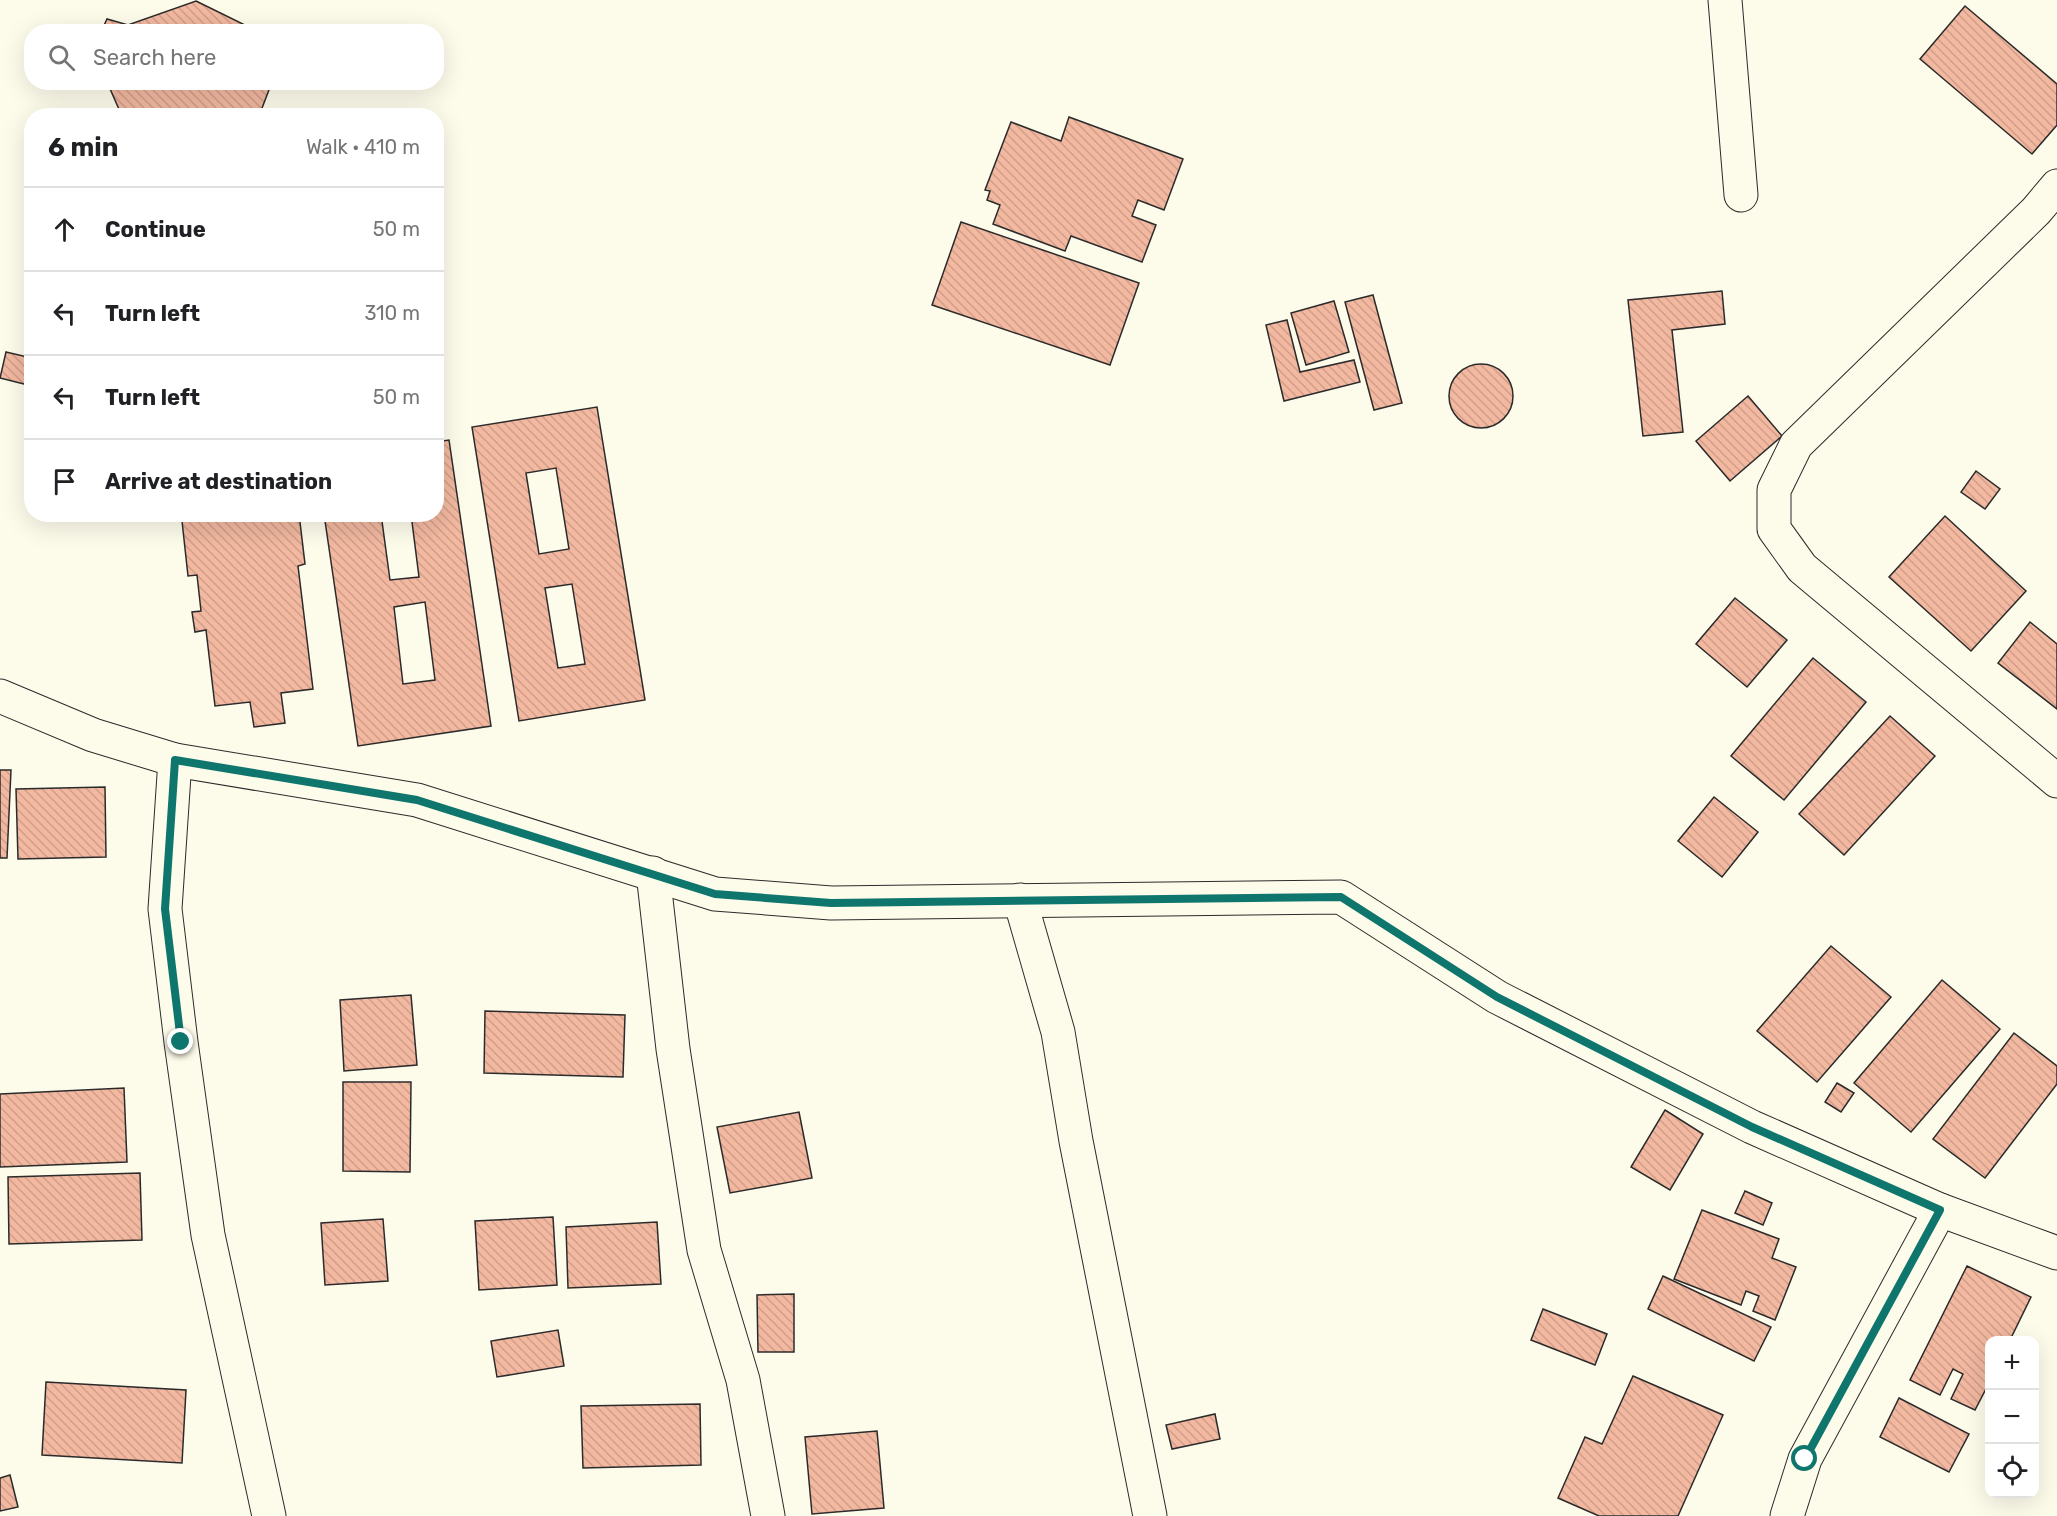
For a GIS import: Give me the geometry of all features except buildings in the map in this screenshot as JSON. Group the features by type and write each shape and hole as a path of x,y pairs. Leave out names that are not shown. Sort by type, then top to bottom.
{"street":[{"path":"1725,0 1741,195"},
{"path":"2057,186 2047,220 1796,445 1774,490 1774,529 1802,568 2057,781"},
{"path":"0,696 93,735 175,760 417,800 715,894 831,903 1341,897 1497,997 1752,1127 1940,1210 2057,1253"},
{"path":"175,760 165,909 181,1042 208,1234 269,1516"},
{"path":"653,873 673,1049 704,1250 743,1380 768,1516"},
{"path":"1020,900 1058,1032 1078,1152 1150,1516"},
{"path":"1787,1516 1805,1459 1940,1210"}],"route":[{"path":"181,1042 165,909 175,760 417,800 715,894 831,903 1341,897 1497,997 1752,1127 1940,1210 1805,1459"}]}
